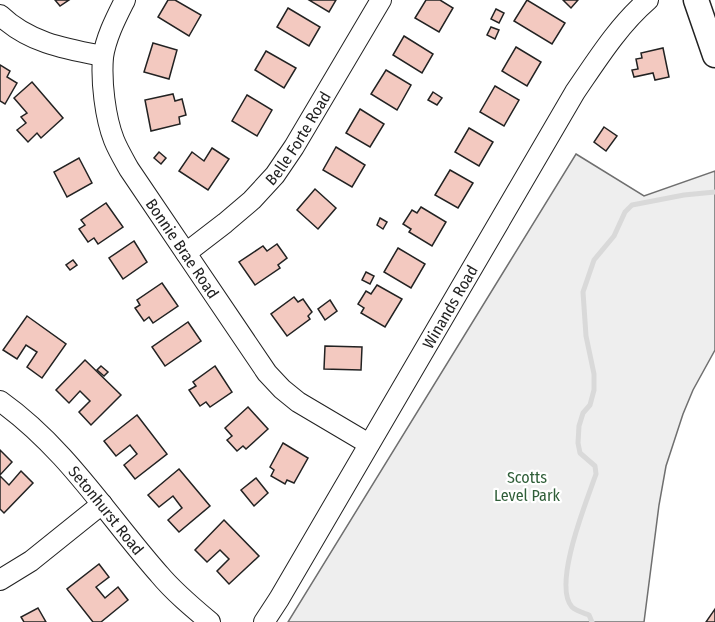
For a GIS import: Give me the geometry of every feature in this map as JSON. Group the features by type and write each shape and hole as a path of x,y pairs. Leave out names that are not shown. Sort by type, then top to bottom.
{"main road":[{"path":"696,0 715,55"}],"street":[{"name":"Bonnie Brae Road","path":"125,0 112,26 103,56 107,112 114,140 129,169 267,373 298,402 369,444"},
{"name":"Belle Forte Road","path":"186,253 225,224 275,175 381,0"},
{"name":"Winands Road","path":"264,622 575,92 621,27 648,0"},
{"path":"0,15 24,33 42,42 103,56"},
{"name":"Setonhurst Road","path":"0,401 60,453 160,576 210,622"},
{"path":"0,580 31,561 102,504"}],"green space":[{"name":"Scotts Level Park","path":"576,154 644,196 715,171 715,350 693,390 666,466 644,622 288,622"}],"building":[{"path":"55,0 69,0 60,6"},
{"path":"168,0 175,0 201,15 189,36 158,17"},
{"path":"309,0 336,0 329,12"},
{"path":"426,0 440,0 453,8 439,32 415,18"},
{"path":"527,0 565,23 552,44 514,21"},
{"path":"563,0 578,0 571,8"},
{"path":"288,8 320,27 309,46 277,27"},
{"path":"496,9 504,13 499,23 491,19"},
{"path":"491,27 499,30 495,39 487,35"},
{"path":"404,36 433,54 422,73 393,55"},
{"path":"153,43 177,50 169,79 144,72"},
{"path":"516,47 541,62 527,86 502,71"},
{"path":"663,48 669,77 655,80 653,73 634,77 632,70 638,69 636,59 642,58 641,53"},
{"path":"266,51 296,68 284,88 255,70"},
{"path":"0,65 10,71 7,77 17,83 5,104 0,101"},
{"path":"386,70 411,85 397,110 371,94"},
{"path":"32,82 63,118 41,138 37,133 28,142 17,130 26,123 21,117 27,113 14,98"},
{"path":"495,86 519,100 504,126 480,112"},
{"path":"433,92 442,98 437,105 428,100"},
{"path":"173,94 175,101 182,99 186,115 179,117 180,124 151,131 145,100"},
{"path":"247,95 272,110 257,136 232,121"},
{"path":"360,109 384,124 370,147 346,133"},
{"path":"604,127 617,136 606,151 594,142"},
{"path":"469,128 493,142 479,166 455,152"},
{"path":"336,147 365,165 352,187 323,170"},
{"path":"212,148 229,159 208,190 179,171 192,152 204,161"},
{"path":"159,152 166,158 161,164 154,158"},
{"path":"79,158 92,183 67,197 54,172"},
{"path":"450,170 473,183 458,208 435,195"},
{"path":"315,189 336,208 318,229 297,210"},
{"path":"106,203 123,227 98,244 94,238 88,242 79,229 85,225 81,220"},
{"path":"421,207 446,222 432,246 409,232 411,229 403,224 412,210 417,213"},
{"path":"380,218 387,222 383,229 377,225"},
{"path":"134,241 147,262 123,279 109,258"},
{"path":"277,244 287,258 278,265 280,268 255,285 239,262 263,246 267,251"},
{"path":"398,248 425,264 411,288 384,272"},
{"path":"73,260 77,265 70,270 66,265"},
{"path":"366,272 374,276 370,284 362,280"},
{"path":"162,283 178,306 153,323 149,317 144,321 135,308 140,305 137,300"},
{"path":"377,285 402,299 385,327 361,313 364,308 358,304 366,291 371,294"},
{"path":"294,297 298,302 303,299 312,312 308,316 310,319 287,336 271,314"},
{"path":"330,300 337,311 325,320 318,309"},
{"path":"27,316 66,344 42,378 27,367 37,352 26,345 17,359 3,350"},
{"path":"188,322 201,341 165,366 152,347"},
{"path":"325,346 362,347 361,370 324,369"},
{"path":"85,360 121,395 91,425 79,412 90,401 80,391 69,403 56,390"},
{"path":"101,366 108,372 104,376 97,370"},
{"path":"215,366 232,392 210,407 206,402 200,406 189,390 196,386 193,382"},
{"path":"248,407 268,429 246,449 243,446 237,451 227,440 232,436 225,428"},
{"path":"137,415 167,454 135,479 124,465 137,454 130,445 116,456 104,441"},
{"path":"283,443 308,458 294,483 287,480 285,484 271,476 274,470 270,467"},
{"path":"0,450 12,462 0,475"},
{"path":"179,469 210,506 179,532 168,520 182,508 173,496 159,507 148,495"},
{"path":"21,471 33,483 4,513 0,509 0,476 9,485"},
{"path":"256,478 268,493 254,506 241,490"},
{"path":"224,520 259,556 229,584 217,571 229,559 220,550 207,562 195,550"},
{"path":"99,564 109,577 96,587 105,598 118,587 128,600 101,622 93,622 67,589"},
{"path":"38,608 46,622 24,622 21,617"},
{"path":"715,609 715,622 706,622"}],"waterway":[{"path":"592,622 589,615 572,607 567,596 566,581 573,542 596,474 595,466 580,453 578,443 579,426 583,413 590,405 594,390 594,374 586,336 583,292 594,260 614,236 625,212 632,205 684,195 715,192"}]}
